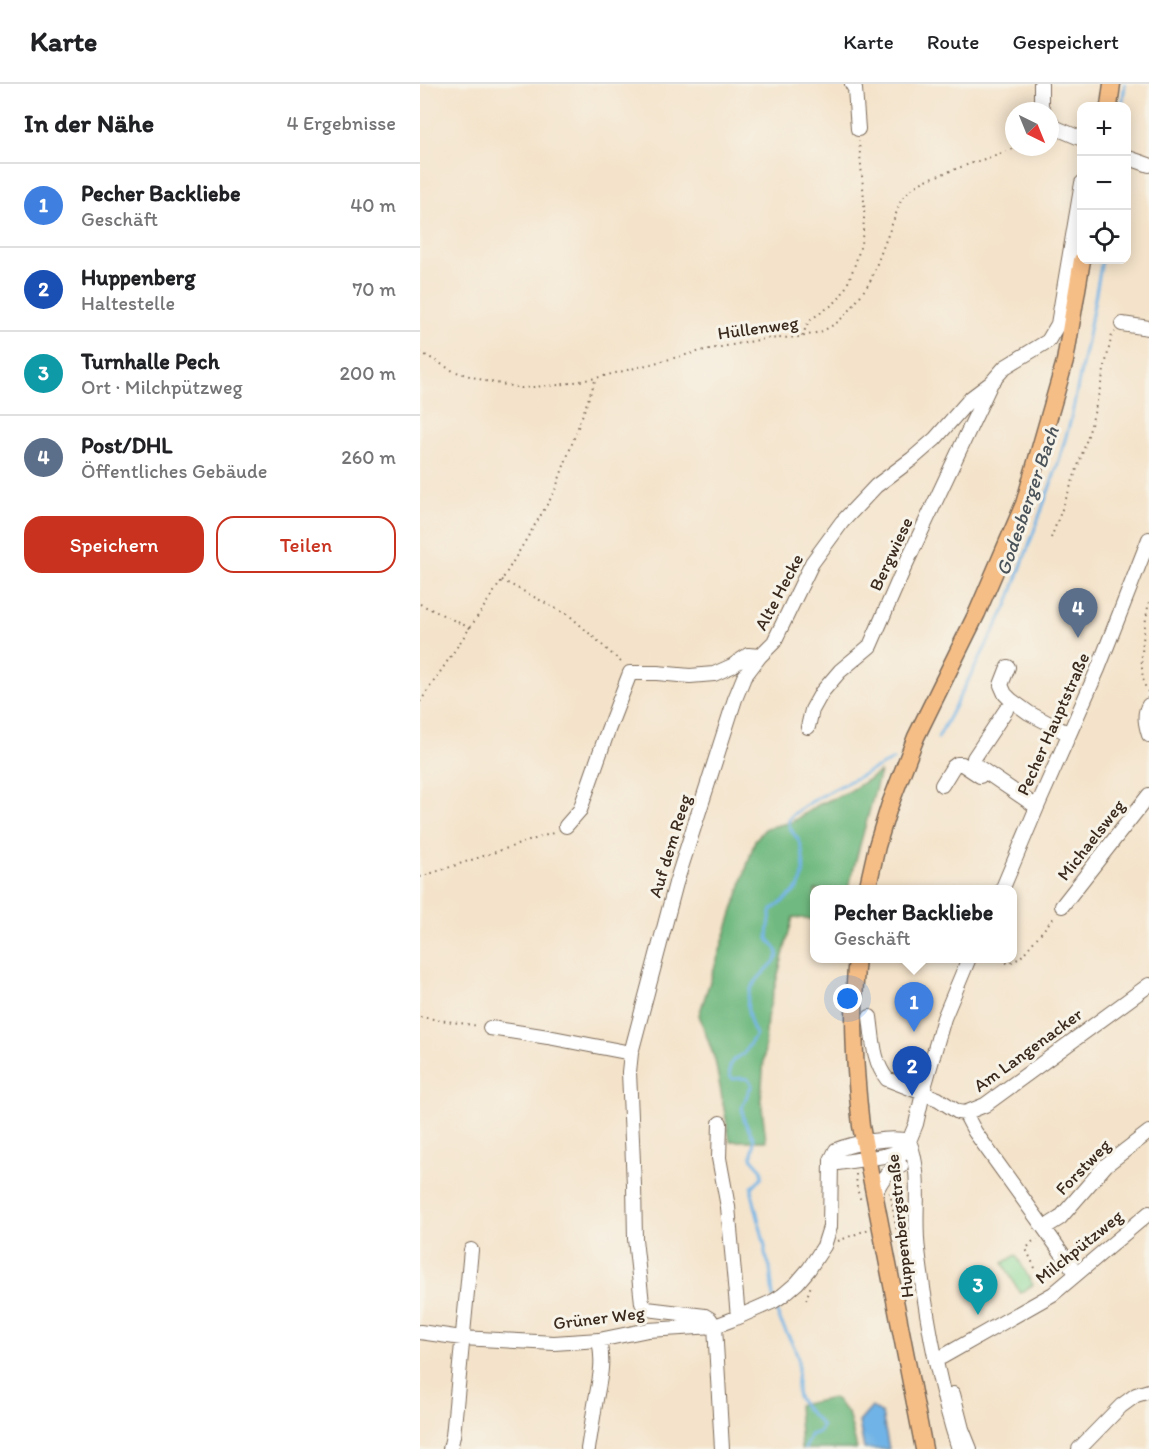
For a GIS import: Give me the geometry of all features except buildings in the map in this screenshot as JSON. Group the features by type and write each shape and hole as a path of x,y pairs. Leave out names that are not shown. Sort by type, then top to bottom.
{"main road":[{"path":"1110,102 1112,84"},
{"path":"868,885 889,807 916,736 977,614 1024,504 1065,361 1081,264"},
{"path":"856,963 854,1044 865,1151 924,1449"}],"street":[{"path":"852,84 855,89 858,129"},
{"path":"1041,84 1041,102"},
{"path":"1059,129 1077,137"},
{"path":"1131,159 1149,165"},
{"name":"Alte Hecke","path":"630,673 690,676 714,674 748,655 759,656 774,642 812,563 842,522 876,486 935,439 971,398 991,383 1005,367 1048,340 1058,324 1077,210"},
{"path":"1122,324 1149,328"},
{"name":"Bergwiese","path":"808,727 812,710 822,692 840,671 870,646 991,383"},
{"name":"Pecher Hauptstraße","path":"1004,885 1098,669 1149,539"},
{"name":"Auf dem Reeg","path":"716,1326 705,1316 647,1309 642,1303 635,1239 629,1072 631,1053 676,883 735,699 744,677 759,656"},
{"path":"1008,667 1001,686 1005,694 1029,712 1069,734"},
{"path":"566,826 580,810 630,673"},
{"path":"1149,705 1146,710 1146,724 1149,735"},
{"path":"1006,710 974,758 974,762 1035,810"},
{"path":"942,785 953,767 962,764 1035,810"},
{"name":"Michaelsweg","path":"1062,906 1149,795"},
{"path":"874,1196 909,1141 916,1124 922,1093 944,1018 967,963"},
{"name":"Am Langenacker","path":"870,1017 877,1060 887,1079 938,1100 958,1112 965,1113 985,1105 1149,985"},
{"path":"490,1028 557,1038 631,1053"},
{"path":"965,1113 975,1132 1076,1273"},
{"path":"720,1123 719,1158 728,1207 738,1317"},
{"name":"Forstweg","path":"1045,1230 1060,1218 1106,1165 1149,1132"},
{"path":"865,1151 899,1138 909,1141"},
{"name":"Huppenbergstraße","path":"909,1141 916,1175 917,1248 926,1307 939,1358 950,1419 959,1449"},
{"name":"Grüner Weg","path":"420,1332 462,1338 554,1343 599,1340 648,1330 716,1326 783,1295 809,1269 824,1246 830,1227 831,1160 836,1150 845,1146 865,1151"},
{"path":"893,1168 899,1166 916,1175"},
{"name":"Milchpützweg","path":"939,1358 1053,1294 1149,1213"},
{"path":"450,1449 471,1250"},
{"path":"716,1326 722,1449"},
{"path":"588,1449 603,1356 599,1340"},
{"path":"939,1358 970,1449"},
{"path":"1078,1449 1120,1406 1136,1395 1149,1391"}],"path":[{"path":"801,337 809,322 839,298 849,282 858,258 865,207 858,129"},
{"name":"Hüllenweg","path":"420,352 453,371 521,388 559,385 596,378 705,350 764,339 801,337 823,331 838,322 851,309 870,282 902,198 912,188 926,180 1005,152"},
{"path":"1051,538 1090,427 1112,335 1122,324"},
{"path":"420,702 502,580 554,493 596,378"},
{"path":"502,580 570,616 630,673"},
{"path":"1149,602 1144,625 1142,657 1144,687 1149,693"},
{"path":"420,604 470,628"},
{"path":"420,877 553,833 566,826"},
{"path":"1017,960 1062,906"},
{"path":"420,1017 490,1028"},
{"path":"856,1173 857,1189 863,1209"},
{"path":"824,1246 869,1230"},
{"path":"1035,1268 1026,1249 1045,1230"}],"green space":[{"path":"880,772 849,885 810,885 810,919 793,917 767,1017 761,1099 766,1141 730,1141 715,1060 699,1015 755,840 766,828 792,822 818,805 850,791"},
{"path":"1016,1255 1033,1285 1020,1293 1003,1263"},
{"path":"833,1398 848,1413 857,1449 801,1449 798,1405"}],"water":[{"path":"872,1407 882,1414 889,1449 864,1449 859,1422"}],"waterway":[{"name":"Godesberger Bach","path":"1123,102 1125,84"},
{"name":"Godesberger Bach","path":"938,738 1007,606 1058,464 1071,419 1101,264"},
{"name":"Godesberger Bach","path":"773,1297 770,1267 752,1193 752,1187 762,1177 762,1170 753,1160 754,1139 744,1120 742,1108 752,1086 747,1079 733,1079 730,1076 730,1068 736,1057 744,1054 756,1034 748,1007 751,988 778,955 776,948 768,939 772,910 797,889 803,876 801,847 790,828 789,820 804,806 819,797 893,760"},
{"name":"Godesberger Bach","path":"775,1306 797,1354 798,1397 822,1426 819,1432 810,1435 805,1449"}],"place":[{"name":"Post/DHL","path":"1078,638"},
{"name":"Pecher Backliebe","path":"914,1032"},
{"name":"Huppenberg","path":"912,1096"},
{"name":"Turnhalle Pech","path":"978,1315"}]}
